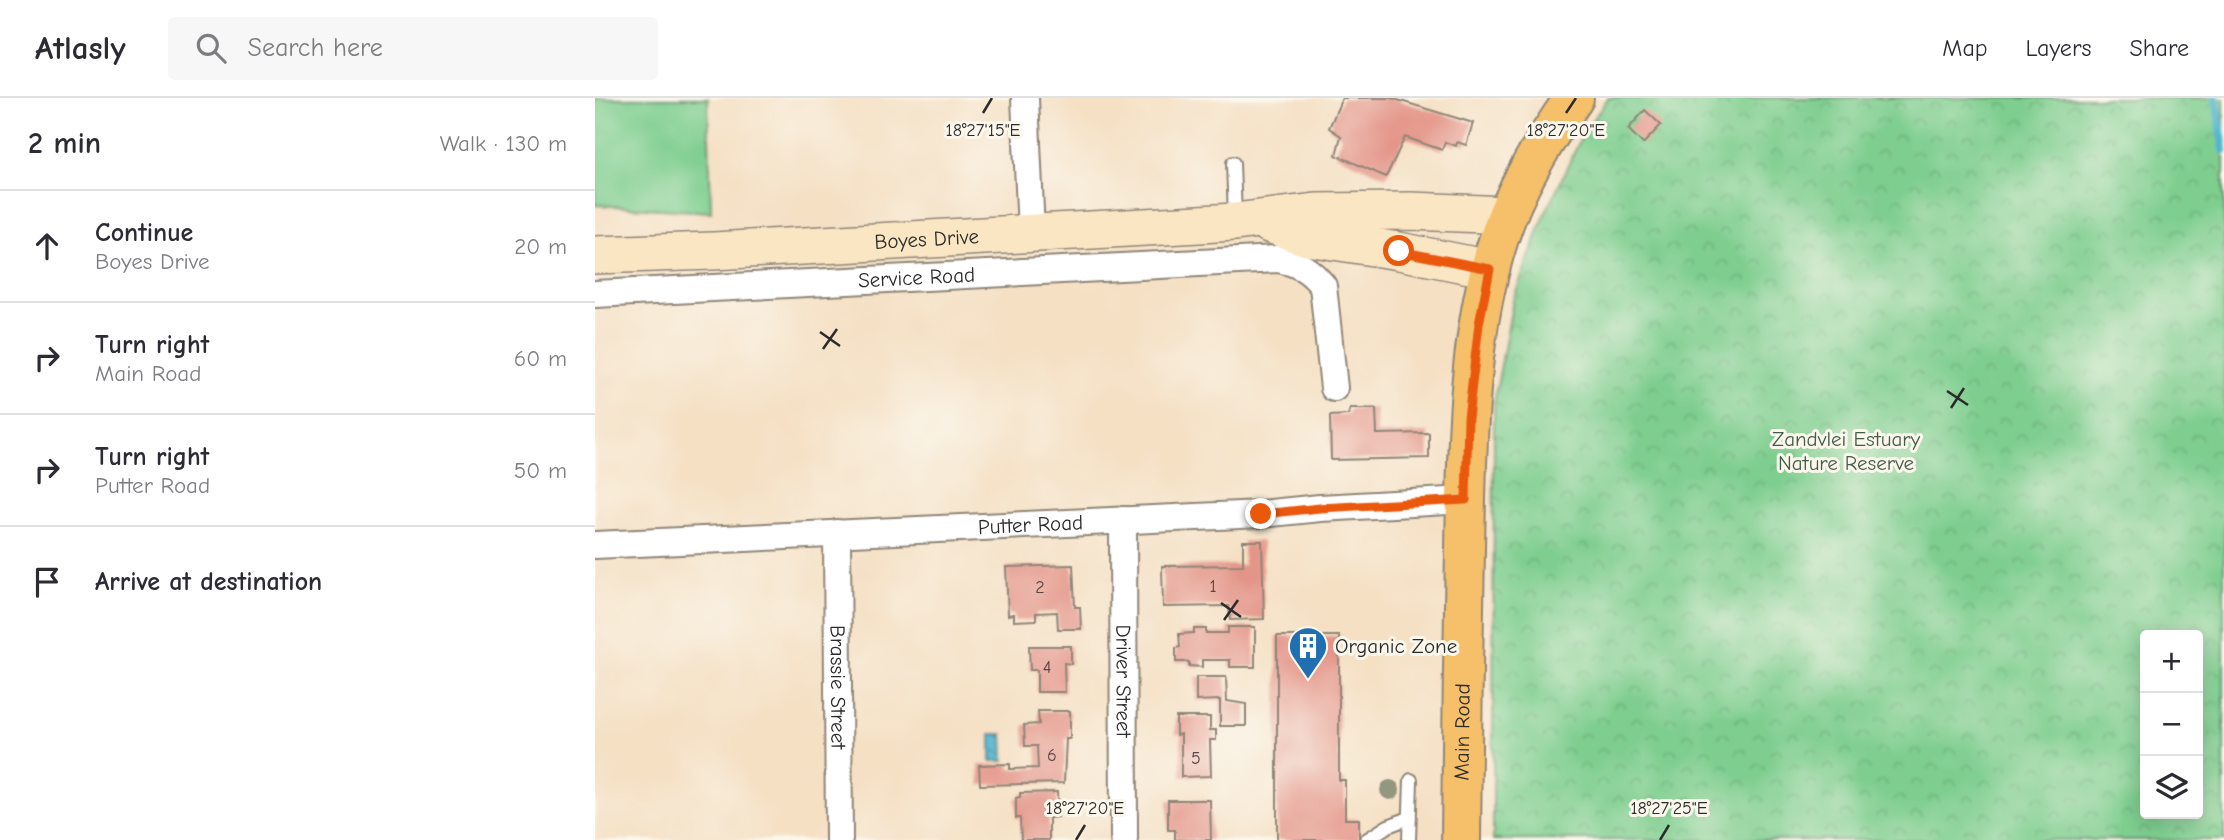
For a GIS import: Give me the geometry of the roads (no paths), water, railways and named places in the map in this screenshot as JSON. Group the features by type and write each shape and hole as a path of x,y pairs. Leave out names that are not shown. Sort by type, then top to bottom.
{"main road":[{"name":"Main Road","path":"1461,840 1468,418 1479,324 1490,269 1507,215 1534,160 1574,98"},
{"name":"Boyes Drive","path":"595,255 713,251 1246,221 1316,212 1411,211 1507,215"},
{"name":"Boyes Drive","path":"1246,221 1307,236 1490,269"}],"street":[{"path":"1025,98 1031,233"},
{"path":"1240,262 1246,221"},
{"name":"Service Road","path":"595,295 1278,259 1303,266 1313,273 1323,286 1334,388"},
{"name":"Putter Road","path":"595,545 1261,514 1466,500"},
{"name":"Driver Street","path":"1122,520 1124,840"},
{"name":"Brassie Street","path":"837,533 839,840"}],"lane":[{"path":"1233,163 1246,221"},
{"path":"1409,840 1411,780"},
{"path":"1367,840 1388,826 1409,818"}],"water":[{"path":"991,734 1003,734 1004,761 991,761"}],"waterway":[{"path":"2216,98 2224,150"}],"place":[{"name":"Organic Zone","path":"1308,680"}],"park label":[{"name":"Zandvlei Estuary Nature Reserve","path":"1846,451"}]}
